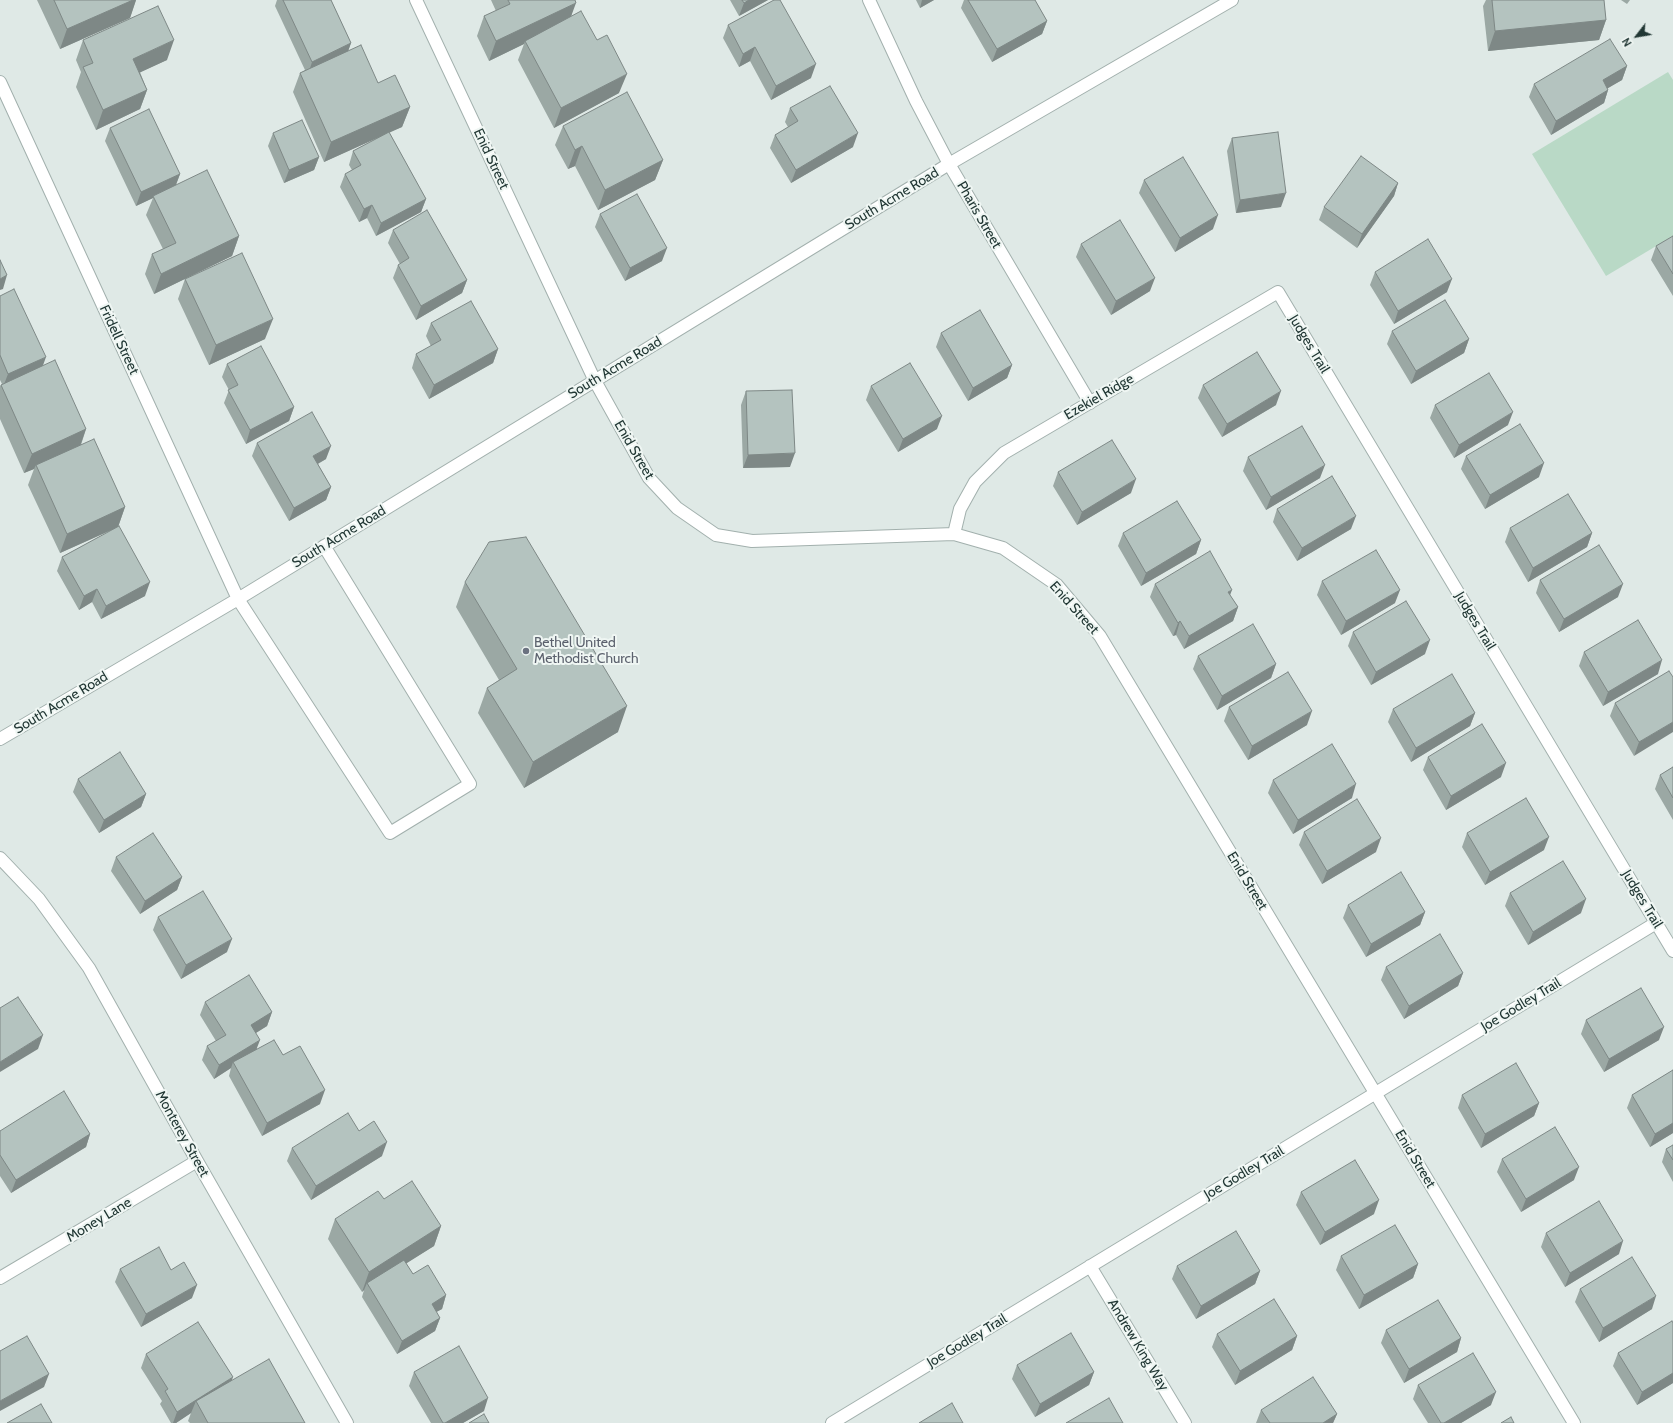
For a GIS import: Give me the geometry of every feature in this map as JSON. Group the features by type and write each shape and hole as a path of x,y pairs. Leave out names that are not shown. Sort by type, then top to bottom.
{"street":[{"name":"Enid Street","path":"416,0 595,381 649,478 677,508 716,534 752,540 954,534 1003,548 1058,585 1100,636 1574,1423"},
{"name":"Pharis Street","path":"869,0 916,101 949,164 1090,403"},
{"name":"South Acme Road","path":"0,739 238,599 949,164 1232,0"},
{"name":"Fridell Street","path":"0,82 238,599 390,833 470,784 324,546"},
{"name":"Ezekiel Ridge","path":"954,534 960,509 974,482 1004,453 1278,292"},
{"name":"Judges Trail","path":"1278,292 1673,951"},
{"name":"Monterey Street","path":"0,858 39,899 89,968 197,1161 347,1423"},
{"name":"Joe Godley Trail","path":"832,1423 1656,923"},
{"name":"Money Lane","path":"0,1278 197,1161"},
{"name":"Andrew King Way","path":"1090,1266 1185,1423"}],"green space":[{"path":"1668,72 1673,80 1673,236 1606,276 1532,154"}],"building":[{"path":"54,0 133,0 67,29"},
{"path":"283,0 331,0 351,43 312,62"},
{"path":"508,0 575,0 576,3 496,41 484,16 510,4"},
{"path":"742,0 749,0 744,3"},
{"path":"774,0 780,0 816,64 776,86 755,47 743,54 728,25"},
{"path":"968,0 1035,0 1047,21 997,49"},
{"path":"1492,0 1604,0 1606,20 1495,31"},
{"path":"158,6 174,40 133,59 147,90 103,110 83,67 93,63 83,40"},
{"path":"581,11 597,40 607,35 627,74 561,108 525,41"},
{"path":"1610,39 1627,66 1603,80 1608,90 1556,121 1534,84"},
{"path":"361,45 378,83 395,75 410,107 331,142 300,73"},
{"path":"830,86 858,133 796,170 775,135 798,121 790,108"},
{"path":"627,92 663,160 605,190 582,146 575,150 563,126"},
{"path":"149,109 180,174 141,192 110,128"},
{"path":"302,120 319,157 289,170 273,133"},
{"path":"389,132 426,199 381,223 372,205 364,209 345,174 361,165 353,151"},
{"path":"1278,132 1286,193 1240,200 1232,138"},
{"path":"1361,156 1398,183 1362,234 1324,207"},
{"path":"1183,157 1218,215 1180,238 1144,180"},
{"path":"207,170 239,236 161,274 152,254 176,243 153,196"},
{"path":"637,194 667,248 630,268 600,214"},
{"path":"427,210 467,280 421,306 398,265 409,258 393,230"},
{"path":"1120,220 1155,278 1116,301 1081,244"},
{"path":"1673,236 1673,274 1656,246"},
{"path":"1428,239 1452,279 1398,311 1375,272"},
{"path":"242,253 273,319 216,345 185,279"},
{"path":"0,260 7,275 0,279"},
{"path":"14,289 46,357 8,374 0,355 0,296"},
{"path":"1445,300 1469,339 1416,371 1392,331"},
{"path":"471,301 498,349 434,385 416,354 441,340 431,323"},
{"path":"980,310 1012,365 973,388 941,333"},
{"path":"261,346 294,407 250,430 228,390 238,385 227,364"},
{"path":"1257,352 1281,391 1227,424 1203,385"},
{"path":"55,360 86,429 32,454 1,385"},
{"path":"910,363 942,416 903,439 871,386"},
{"path":"1489,373 1513,412 1459,445 1435,405"},
{"path":"792,390 795,453 748,455 746,391"},
{"path":"312,412 331,446 313,456 331,487 294,508 257,443"},
{"path":"1520,424 1544,463 1490,495 1466,456"},
{"path":"1302,426 1325,465 1271,497 1248,457"},
{"path":"94,439 125,507 67,534 36,465"},
{"path":"1112,440 1136,479 1082,512 1058,472"},
{"path":"1332,476 1356,516 1302,548 1277,509"},
{"path":"1568,494 1592,533 1533,568 1510,528"},
{"path":"1177,501 1201,540 1146,573 1123,533"},
{"path":"119,526 150,582 106,606 97,589 84,596 62,557"},
{"name":"Bethel United Methodist Church","path":"526,537 627,706 533,762 487,688 517,669 465,582 489,542"},
{"path":"1599,545 1623,584 1564,619 1540,580"},
{"path":"1376,550 1400,590 1346,621 1322,581"},
{"path":"1210,551 1232,590 1228,592 1238,607 1189,636 1180,621 1178,623 1155,584"},
{"path":"1406,601 1430,640 1376,672 1353,632"},
{"path":"1638,620 1662,660 1608,692 1584,652"},
{"path":"1253,624 1276,664 1222,696 1198,656"},
{"path":"1669,671 1673,677 1673,722 1639,742 1615,703"},
{"path":"1288,672 1312,711 1252,746 1229,707"},
{"path":"1452,674 1475,713 1416,748 1393,709"},
{"path":"1482,724 1506,763 1451,796 1428,757"},
{"path":"1332,744 1356,784 1298,820 1273,780"},
{"path":"120,752 146,794 104,820 78,779"},
{"path":"1673,767 1673,798 1660,775"},
{"path":"1526,798 1549,837 1490,872 1467,833"},
{"path":"1357,799 1381,838 1327,871 1304,832"},
{"path":"153,833 182,877 145,901 116,857"},
{"path":"1563,861 1586,899 1533,932 1510,893"},
{"path":"1401,872 1425,912 1371,944 1348,905"},
{"path":"203,891 232,939 186,965 158,917"},
{"path":"1440,934 1463,973 1409,1006 1386,967"},
{"path":"249,975 272,1012 251,1025 260,1040 219,1065 207,1046 226,1035 205,1002"},
{"path":"1641,988 1664,1027 1609,1059 1586,1020"},
{"path":"18,997 43,1035 0,1062 0,1008"},
{"path":"274,1040 283,1055 300,1046 325,1090 267,1123 233,1062"},
{"path":"1516,1063 1539,1103 1485,1134 1462,1095"},
{"path":"1673,1070 1673,1123 1655,1134 1632,1095"},
{"path":"64,1091 90,1134 16,1180 0,1155 0,1131"},
{"path":"348,1113 359,1131 374,1121 387,1142 316,1186 292,1148"},
{"path":"1555,1127 1579,1167 1526,1199 1502,1159"},
{"path":"1673,1145 1673,1160 1666,1149"},
{"path":"1355,1160 1379,1200 1325,1232 1301,1192"},
{"path":"412,1181 441,1226 369,1272 335,1219 378,1191 384,1199"},
{"path":"1599,1201 1623,1241 1570,1273 1546,1233"},
{"path":"1395,1225 1418,1264 1364,1295 1341,1256"},
{"path":"1236,1231 1260,1271 1201,1306 1177,1266"},
{"path":"159,1247 171,1270 184,1262 197,1285 146,1314 120,1269"},
{"path":"1632,1257 1656,1296 1603,1328 1580,1289"},
{"path":"404,1260 413,1274 428,1265 446,1295 432,1304 440,1318 402,1341 367,1283"},
{"path":"1274,1299 1297,1336 1240,1371 1217,1334"},
{"path":"1438,1300 1461,1338 1409,1369 1386,1330"},
{"path":"1672,1321 1673,1373 1642,1392 1618,1353"},
{"path":"198,1322 233,1377 177,1412 165,1391 168,1389 146,1354"},
{"path":"1071,1333 1094,1372 1040,1404 1017,1365"},
{"path":"27,1336 49,1374 0,1401 0,1351"},
{"path":"459,1346 488,1398 443,1423 414,1372"},
{"path":"1473,1353 1496,1392 1444,1423 1441,1423 1418,1385"},
{"path":"269,1359 305,1423 208,1423 196,1401"},
{"path":"1313,1377 1337,1414 1323,1423 1270,1423 1261,1410"},
{"path":"1109,1398 1123,1423 1066,1423"},
{"path":"952,1403 963,1423 919,1423"},
{"path":"41,1404 52,1423 7,1423"},
{"path":"484,1414 489,1423 469,1423"},
{"path":"1511,1417 1514,1423 1501,1423"}],"place":[{"name":"Bethel United Methodist Church","path":"526,651"}]}
